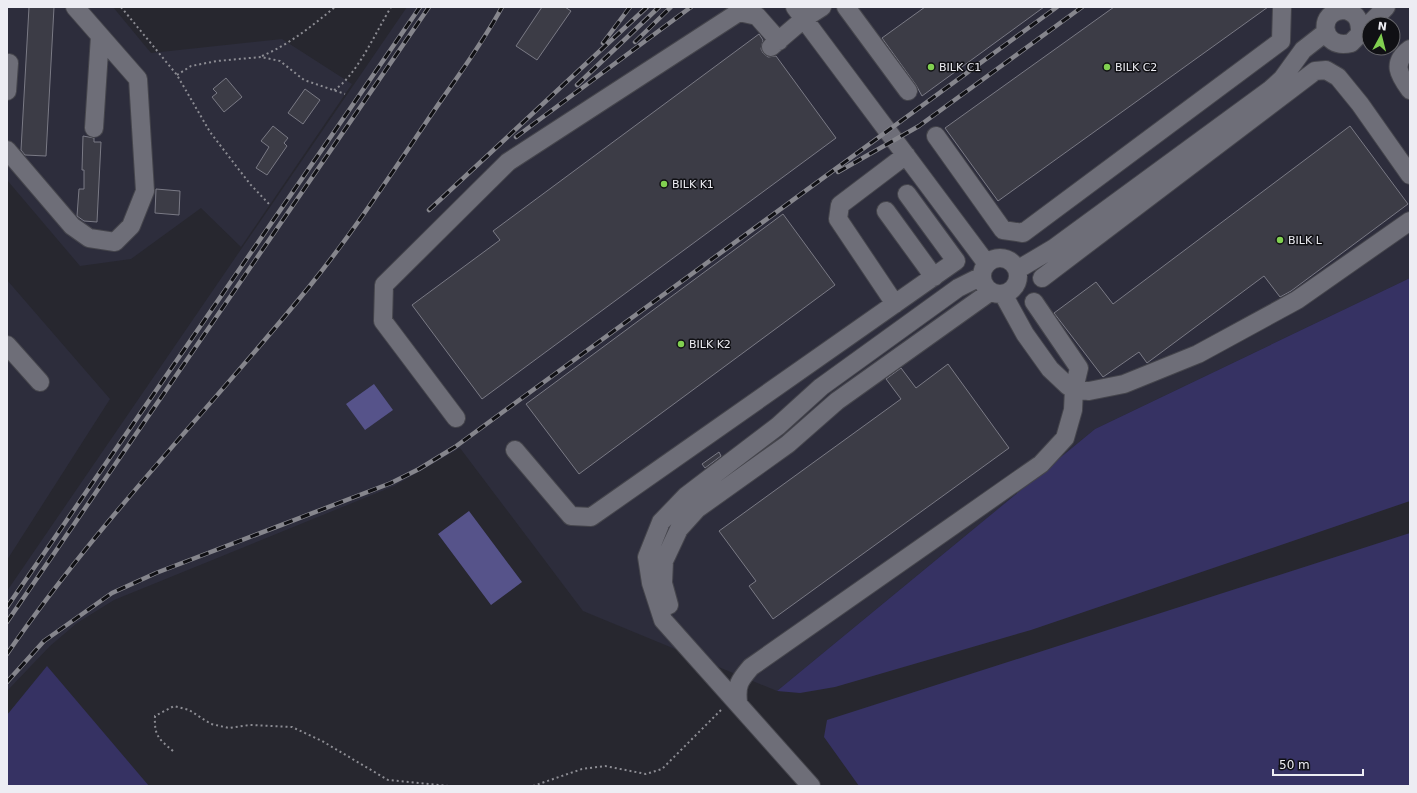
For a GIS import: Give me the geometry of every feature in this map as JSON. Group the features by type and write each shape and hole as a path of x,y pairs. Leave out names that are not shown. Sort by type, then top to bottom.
{"street":[{"path":"7,150 72,226 89,238 115,242 130,226 146,191 138,79 75,7"},
{"path":"456,418 383,321 384,285 508,162 739,12 757,16 775,44 800,13 822,7"},
{"path":"846,7 908,91"},
{"path":"936,136 1003,230 1023,233 1281,41 1282,7"},
{"path":"1352,12 1371,7"},
{"path":"1360,32 1360,24 1357,17 1352,12 1346,10 1333,9 1325,24 1326,32 1330,39 1343,45 1351,43 1360,32 1386,7"},
{"path":"800,13 906,156 984,270 986,288 996,293 1050,369 1068,386 1074,389 1089,391 1124,384 1198,354 1297,300 1410,221"},
{"path":"697,656 673,617 663,584 664,561 679,529 697,509 788,444 837,401 996,293 1012,290 1017,276 1271,89 1282,79 1304,50 1326,32"},
{"path":"94,128 100,36"},
{"path":"1410,49 1403,54 1398,64 1400,76 1410,90"},
{"path":"7,91 9,64"},
{"path":"1042,278 1315,71 1326,70 1338,78 1360,104 1410,175"},
{"path":"895,304 838,219 840,205 906,156"},
{"path":"514,450 572,516 591,517 956,262 907,194"},
{"path":"886,211 934,277"},
{"path":"811,786 697,656 663,620 650,583 647,557 661,522 686,496 778,426 821,387 984,270 998,258 1004,258 1010,261 1017,276 1019,297 1024,316 1037,350"},
{"path":"735,699 739,682 751,667 1041,464 1065,438 1073,410 1074,389 1079,368 1034,302"},
{"path":"7,345 40,382"}],"path":[{"path":"121,7 176,75 210,132 250,184 269,204"},
{"path":"261,57 277,50 305,32 335,7"},
{"path":"334,90 343,85 351,74 391,7"},
{"path":"176,75 191,66 217,61 261,57 280,61 304,80 345,94"},
{"path":"533,786 582,769 605,766 646,774 662,769 735,699"},
{"path":"173,750 158,738 155,727 156,716 174,706 189,710 211,724 229,728 250,725 292,727 322,741 388,780 449,786"}],"shaded area":[{"path":"7,7 113,7 151,53 282,39 352,84 241,247 201,208 131,259 80,266 7,180"},
{"path":"407,7 1410,7 1410,278 1095,429 777,691 583,611 460,448 394,486 114,600 77,623 50,646 7,691 7,591"},
{"path":"1410,278 1410,501 1031,630 835,687 800,693 777,691 1095,429"},
{"path":"7,280 110,399 7,560"},
{"path":"374,384 393,410 365,430 346,404"},
{"path":"469,511 522,582 491,605 438,534"},
{"path":"1410,533 1410,786 859,786 824,737 827,720"},
{"path":"47,666 149,786 7,786 7,715"}],"building":[{"path":"29,7 54,7 46,156 25,155 21,150"},
{"path":"542,7 565,7 571,11 537,60 516,46"},
{"name":"BILK C1","path":"925,7 1044,7 922,96 916,85 882,38"},
{"name":"BILK C2","path":"1114,7 1268,7 998,201 945,128"},
{"name":"BILK K1","path":"759,34 763,40 761,49 763,53 768,57 776,56 836,138 482,399 412,305 500,240 493,231"},
{"path":"226,78 242,97 224,112 212,97 217,93 213,89"},
{"path":"305,89 320,100 303,124 288,113"},
{"path":"273,126 288,138 284,143 287,146 267,175 256,168 269,147 261,141"},
{"name":"BILK L","path":"1350,126 1408,204 1291,291 1280,297 1264,276 1147,363 1139,352 1103,377 1054,313 1096,282 1113,304"},
{"path":"83,136 94,138 94,142 101,142 97,222 84,221 77,216 79,189 84,189 84,170 82,170"},
{"path":"156,189 180,191 179,215 155,213"},
{"name":"BILK K2","path":"783,214 835,285 579,474 526,404"},
{"path":"948,364 1009,448 773,619 749,586 756,581 719,531 901,399 886,379 901,368 916,388"},
{"path":"719,452 721,456 705,468 702,464"}],"railway":[{"path":"7,607 420,7"},
{"path":"7,622 429,7"},
{"path":"7,654 78,559 154,468 271,333 325,267 369,207 465,66 502,7"},
{"path":"603,43 630,7"},
{"path":"429,210 647,7"},
{"path":"577,85 659,7"},
{"path":"635,42 671,7"},
{"path":"516,137 691,7"},
{"path":"7,682 44,641 112,593 156,573 391,483 419,469 455,447 1057,7"},
{"path":"838,172 919,126 1082,7"}],"place":[{"name":"BILK C1","path":"931,67"},
{"name":"BILK C2","path":"1107,67"},
{"name":"BILK K1","path":"664,184"},
{"name":"BILK L","path":"1280,240"},
{"name":"BILK K2","path":"681,344"}]}
